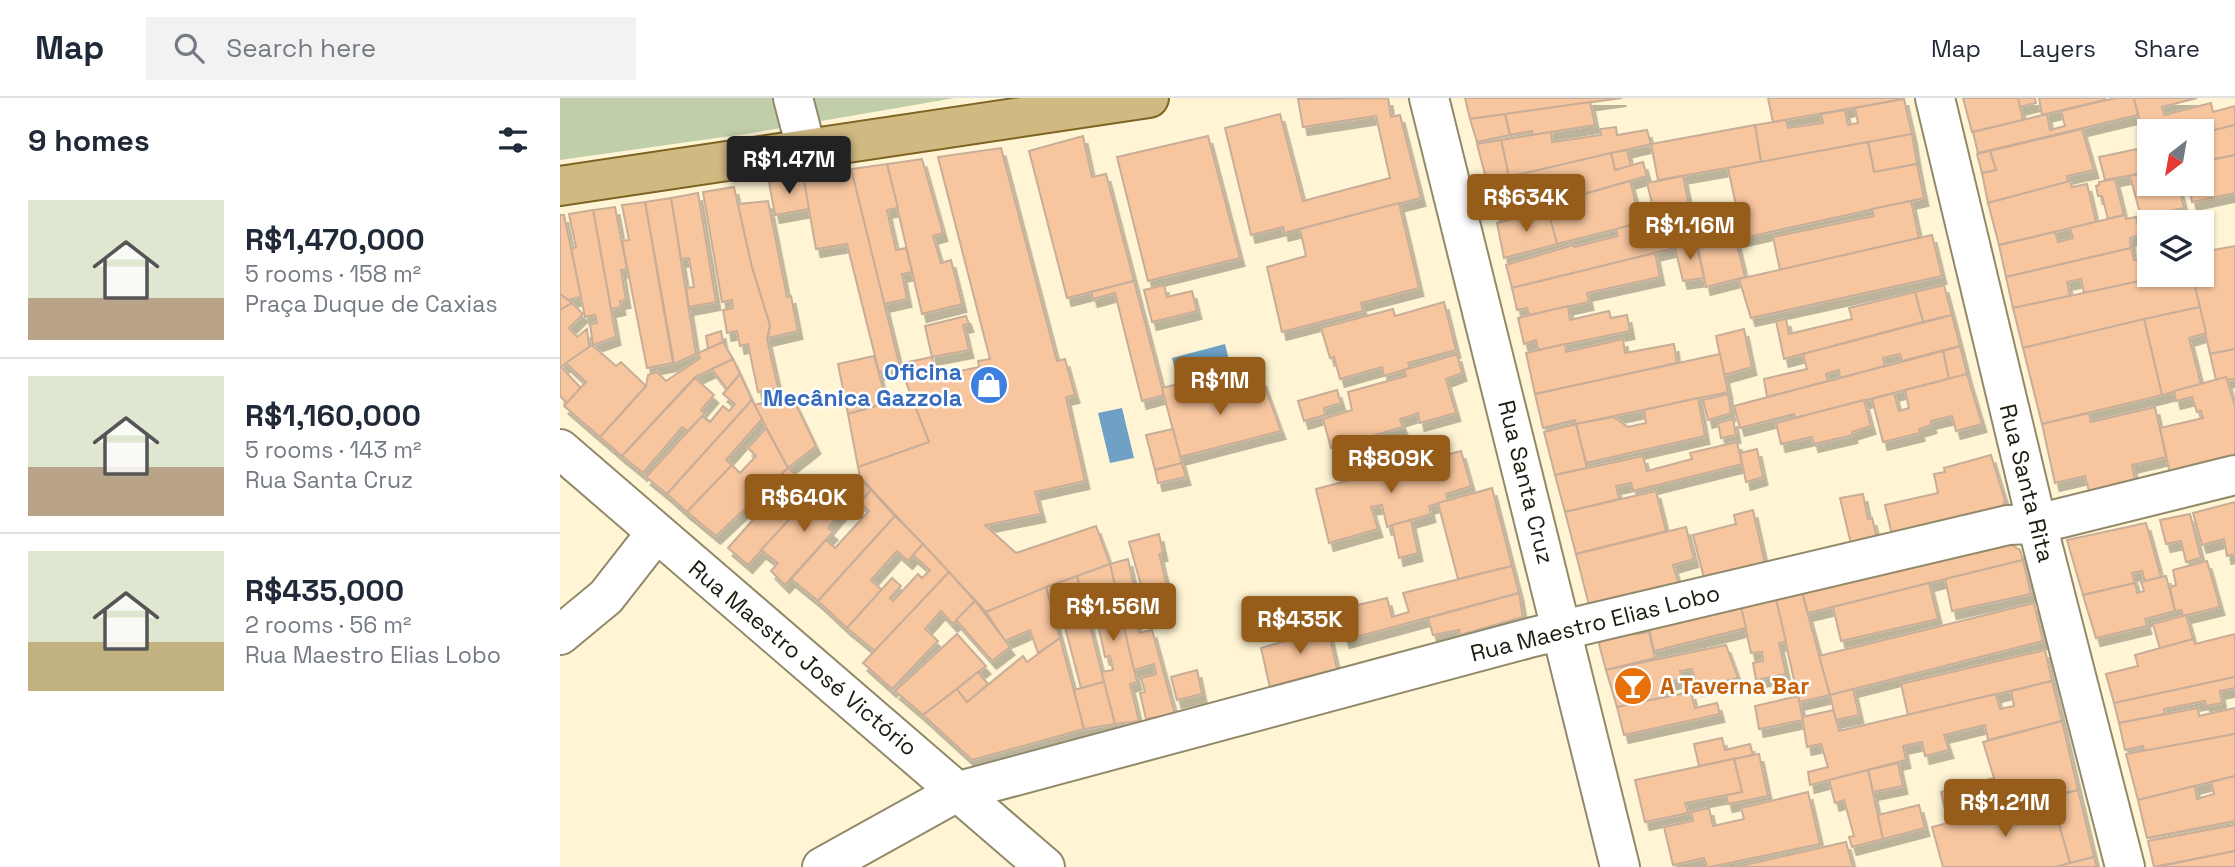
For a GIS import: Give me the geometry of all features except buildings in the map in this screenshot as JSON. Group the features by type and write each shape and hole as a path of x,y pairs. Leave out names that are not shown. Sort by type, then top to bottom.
{"main road":[{"path":"560,186 807,152 1149,98"}],"street":[{"path":"793,98 807,152"},
{"name":"Rua Santa Cruz","path":"1429,98 1620,867"},
{"name":"Rua Santa Rita","path":"1935,98 2037,524 2125,867"},
{"name":"Rua Maestro José Victório","path":"560,449 1045,867"},
{"name":"Rua Maestro Elias Lobo","path":"822,867 958,791 1563,629 2008,525 2037,524 2235,475"},
{"path":"560,635 606,597 656,533"}],"green space":[{"path":"560,98 955,98 752,133 560,160"}],"water":[{"path":"1225,344 1231,368 1178,382 1172,358"},
{"path":"1122,408 1134,458 1110,463 1098,413"}],"place":[{"name":"Oficina Mecânica Gazzola","path":"989,385"},
{"name":"A Taverna Bar","path":"1633,686"}]}
